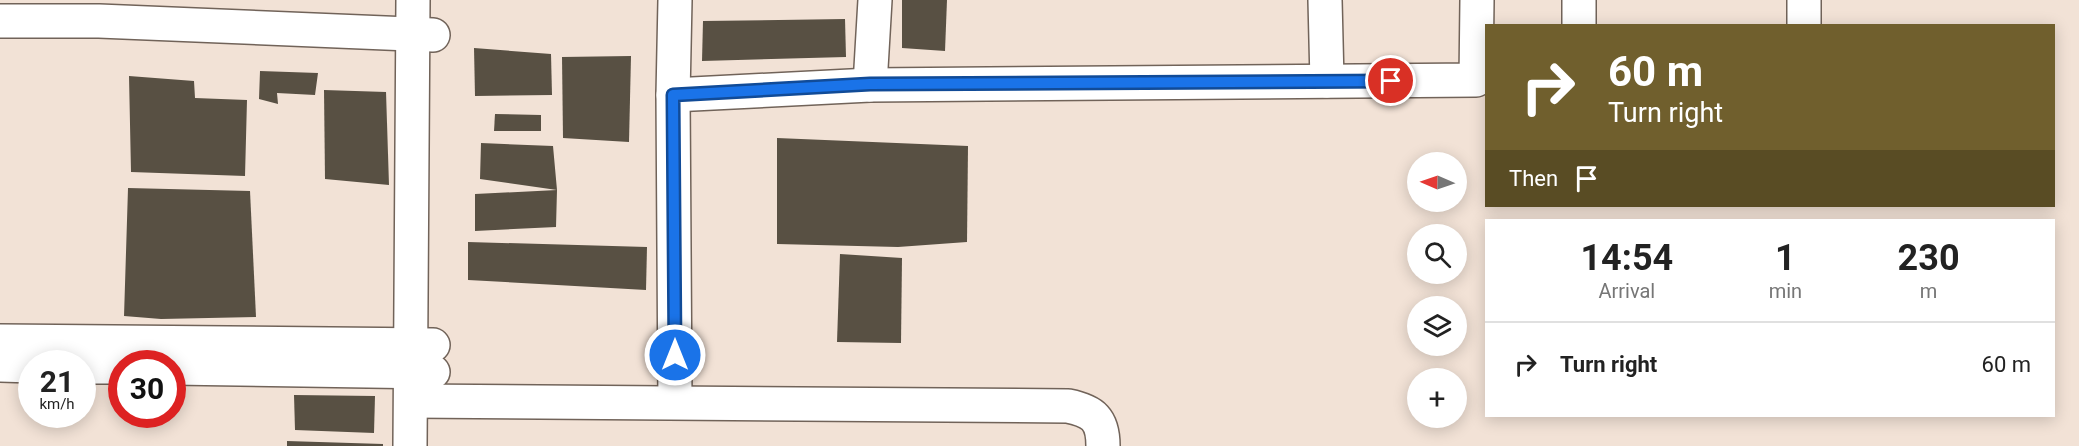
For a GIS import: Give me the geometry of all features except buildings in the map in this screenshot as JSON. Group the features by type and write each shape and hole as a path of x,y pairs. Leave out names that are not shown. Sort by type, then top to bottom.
{"street":[{"path":"412,0 423,35"},
{"path":"432,446 422,373 423,35 433,0"},
{"path":"675,0 673,95 675,402"},
{"path":"870,84 875,0"},
{"path":"1325,0 1327,81"},
{"path":"673,95 870,84 1476,80 1477,0"},
{"path":"1579,24 1580,0"},
{"path":"1804,0 1804,24"},
{"path":"0,21 99,11 423,35"},
{"path":"0,341 422,373 675,402 1068,406 1088,410 1103,429 1103,446"},
{"path":"0,365 18,366"},
{"path":"186,368 422,373"},
{"path":"410,446 422,373"}],"route":[{"path":"675,355 673,95 870,84 1391,81"}]}
